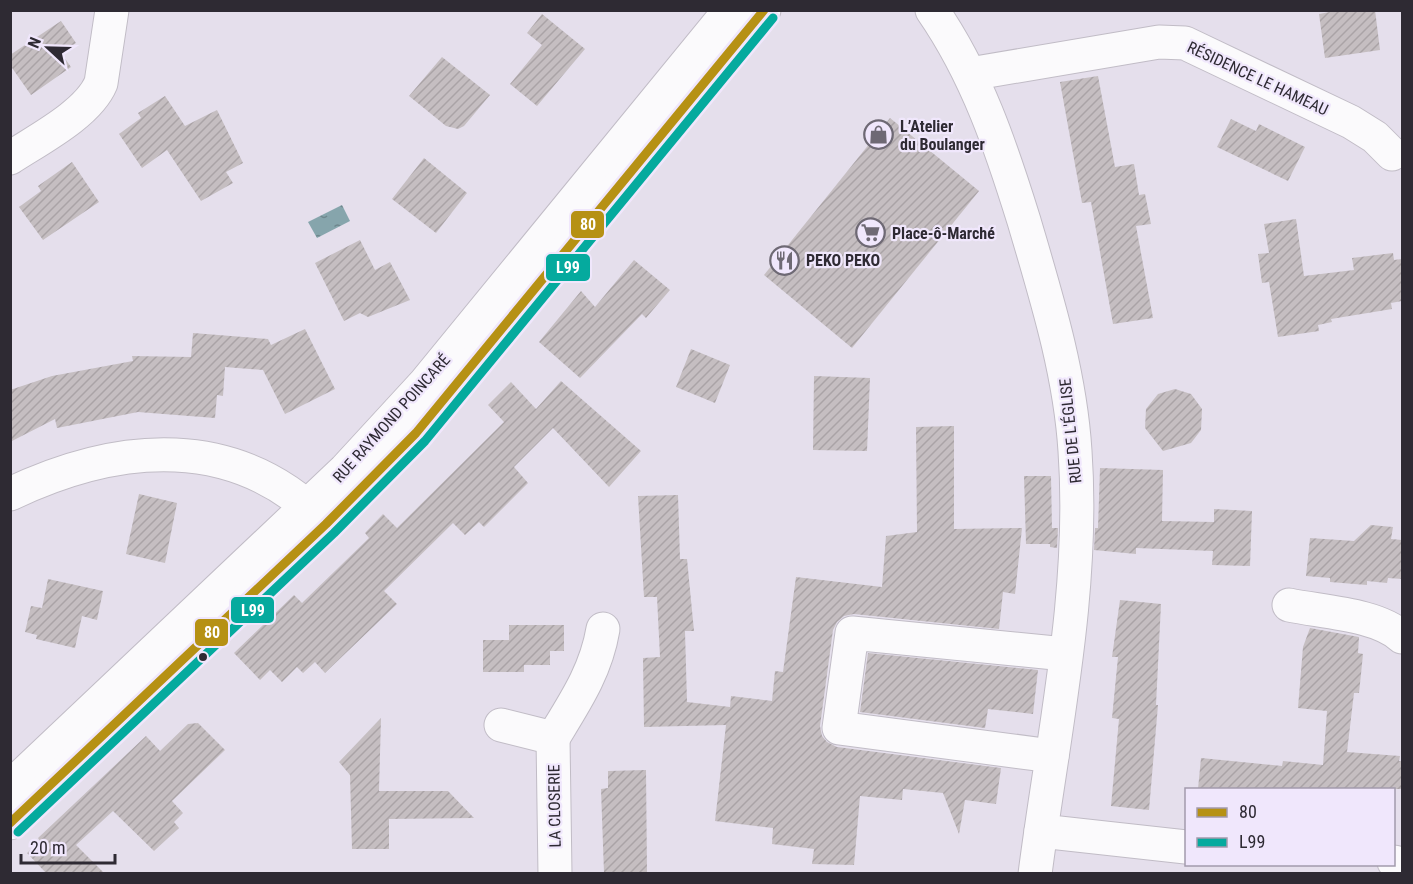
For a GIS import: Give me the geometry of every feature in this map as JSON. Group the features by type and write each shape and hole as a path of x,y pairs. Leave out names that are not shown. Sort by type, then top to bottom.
{"street":[{"path":"10,158 83,108 97,93 101,83 112,10"},
{"name":"RUE RAYMOND POINCARÉ","path":"10,823 317,515 357,458 425,383 730,10"},
{"name":"RUE RAYMOND POINCARÉ","path":"10,787 317,515 383,468 456,387 764,10"},
{"name":"RUE DE L'ÉGLISE","path":"932,10 970,74 985,105 1014,189 1055,332 1065,377 1075,448 1077,511 1065,654 1035,873"},
{"name":"RÉSIDENCE LE HAMEAU","path":"970,74 1172,40 1198,47 1350,122 1375,137 1392,154"},
{"path":"10,494 65,469 136,457 187,456 216,460 250,470 281,486 317,515"},
{"path":"1288,605 1376,622 1394,629 1402,637"},
{"path":"501,725 553,738 588,681 599,652 603,629"},
{"path":"1052,756 839,728 852,633 1065,654"},
{"name":"LA CLOSERIE","path":"553,738 555,873"},
{"path":"1041,831 1185,847"}],"water":[{"path":"342,205 350,221 317,238 308,222"}],"building":[{"path":"1340,10 1375,10 1380,50 1325,58 1319,14"},
{"path":"542,14 585,49 537,106 510,84 542,45 527,33"},
{"path":"61,21 76,43 61,53 71,67 31,95 10,65 10,55"},
{"path":"442,57 490,95 464,126 458,129 446,126 409,96"},
{"path":"1098,76 1115,167 1134,164 1139,195 1145,194 1151,224 1136,226 1153,318 1113,324 1091,202 1082,203 1060,82"},
{"path":"165,96 185,126 217,110 243,163 226,172 233,183 201,201 167,150 142,168 119,134 141,118 138,113"},
{"name":"Place-ô-Marché","path":"890,118 979,191 852,348 764,275"},
{"path":"1231,119 1256,131 1259,124 1305,147 1288,181 1217,147"},
{"path":"424,158 467,193 436,233 392,199"},
{"path":"72,162 99,202 43,240 19,207 41,191 38,186"},
{"path":"1296,219 1304,276 1354,270 1352,258 1393,253 1394,260 1402,259 1402,301 1391,303 1392,309 1331,319 1332,322 1318,325 1319,331 1278,337 1269,282 1262,283 1258,254 1269,253 1264,224"},
{"path":"360,240 375,270 390,262 410,300 368,317 360,313 344,321 315,263"},
{"path":"634,260 670,290 646,318 642,314 580,378 539,342 581,291 595,307"},
{"path":"305,329 335,389 285,414 263,370 225,367 223,396 217,395 215,418 138,412 57,428 55,419 10,442 10,390 52,376 133,361 132,356 191,357 193,333 268,339 271,345"},
{"path":"691,349 730,365 715,403 676,387"},
{"path":"814,376 870,378 867,451 813,450"},
{"path":"561,381 641,451 609,487 553,428 514,467 528,483 484,527 479,522 465,535 453,523 384,591 397,604 325,673 315,662 303,673 297,667 282,682 270,670 260,680 234,653 294,595 302,603 369,538 365,533 383,514 397,528 504,422 488,405 511,382 536,409"},
{"path":"1175,389 1191,394 1202,409 1201,430 1191,443 1163,451 1145,428 1146,409 1158,394"},
{"path":"954,426 954,529 1022,528 1015,594 1003,592 999,629 854,614 844,616 833,630 820,726 822,736 827,742 837,747 1001,768 996,804 965,800 959,834 943,793 903,789 902,800 860,796 854,865 812,864 814,849 772,844 773,828 715,821 726,725 644,727 643,658 660,657 657,597 644,597 638,496 678,495 680,559 687,559 694,631 685,631 687,702 730,707 731,696 772,701 775,671 783,672 796,577 882,587 886,536 917,532 916,427"},
{"path":"1100,468 1163,470 1162,521 1214,522 1214,509 1252,511 1250,566 1212,565 1213,551 1136,548 1136,554 1094,550 1095,528 1098,528"},
{"path":"1024,476 1051,476 1052,528 1058,528 1057,548 1050,547 1050,544 1026,544"},
{"path":"139,494 177,503 165,563 126,554"},
{"path":"1371,525 1393,527 1391,539 1402,540 1402,579 1388,578 1387,583 1367,581 1367,585 1330,582 1330,578 1306,576 1310,538 1354,541"},
{"path":"48,579 103,591 97,620 82,616 75,648 36,639 37,635 25,632 31,606 42,608"},
{"path":"1120,600 1161,604 1156,705 1158,705 1149,810 1111,806 1119,719 1112,718 1118,657 1112,657"},
{"path":"509,625 564,625 564,651 550,651 550,665 524,665 524,672 483,672 483,640 509,640"},
{"path":"1310,628 1359,637 1358,653 1363,654 1361,674 1359,693 1354,693 1347,752 1400,756 1402,789 1198,788 1201,758 1282,766 1283,761 1323,765 1327,711 1298,708 1303,647"},
{"path":"868,653 1038,670 1033,714 988,709 985,728 860,712"},
{"path":"381,718 379,791 448,791 474,818 389,819 389,849 352,849 350,775 339,762"},
{"path":"198,723 225,750 172,801 183,813 174,822 179,828 154,851 113,811 76,845 104,873 46,873 27,853 40,841 38,838 146,736 160,751 188,724"},
{"path":"646,770 647,873 604,873 601,789 608,788 608,771"}],"transit line":[{"name":"80","path":"10,823 326,524 416,433 764,10"},
{"name":"L99","path":"18,832 334,533 425,441 773,18"}],"place":[{"name":"L’Atelier du Boulanger","path":"879,135"},
{"name":"Place-ô-Marché","path":"871,233"},
{"name":"PEKO PEKO","path":"785,260"}]}
